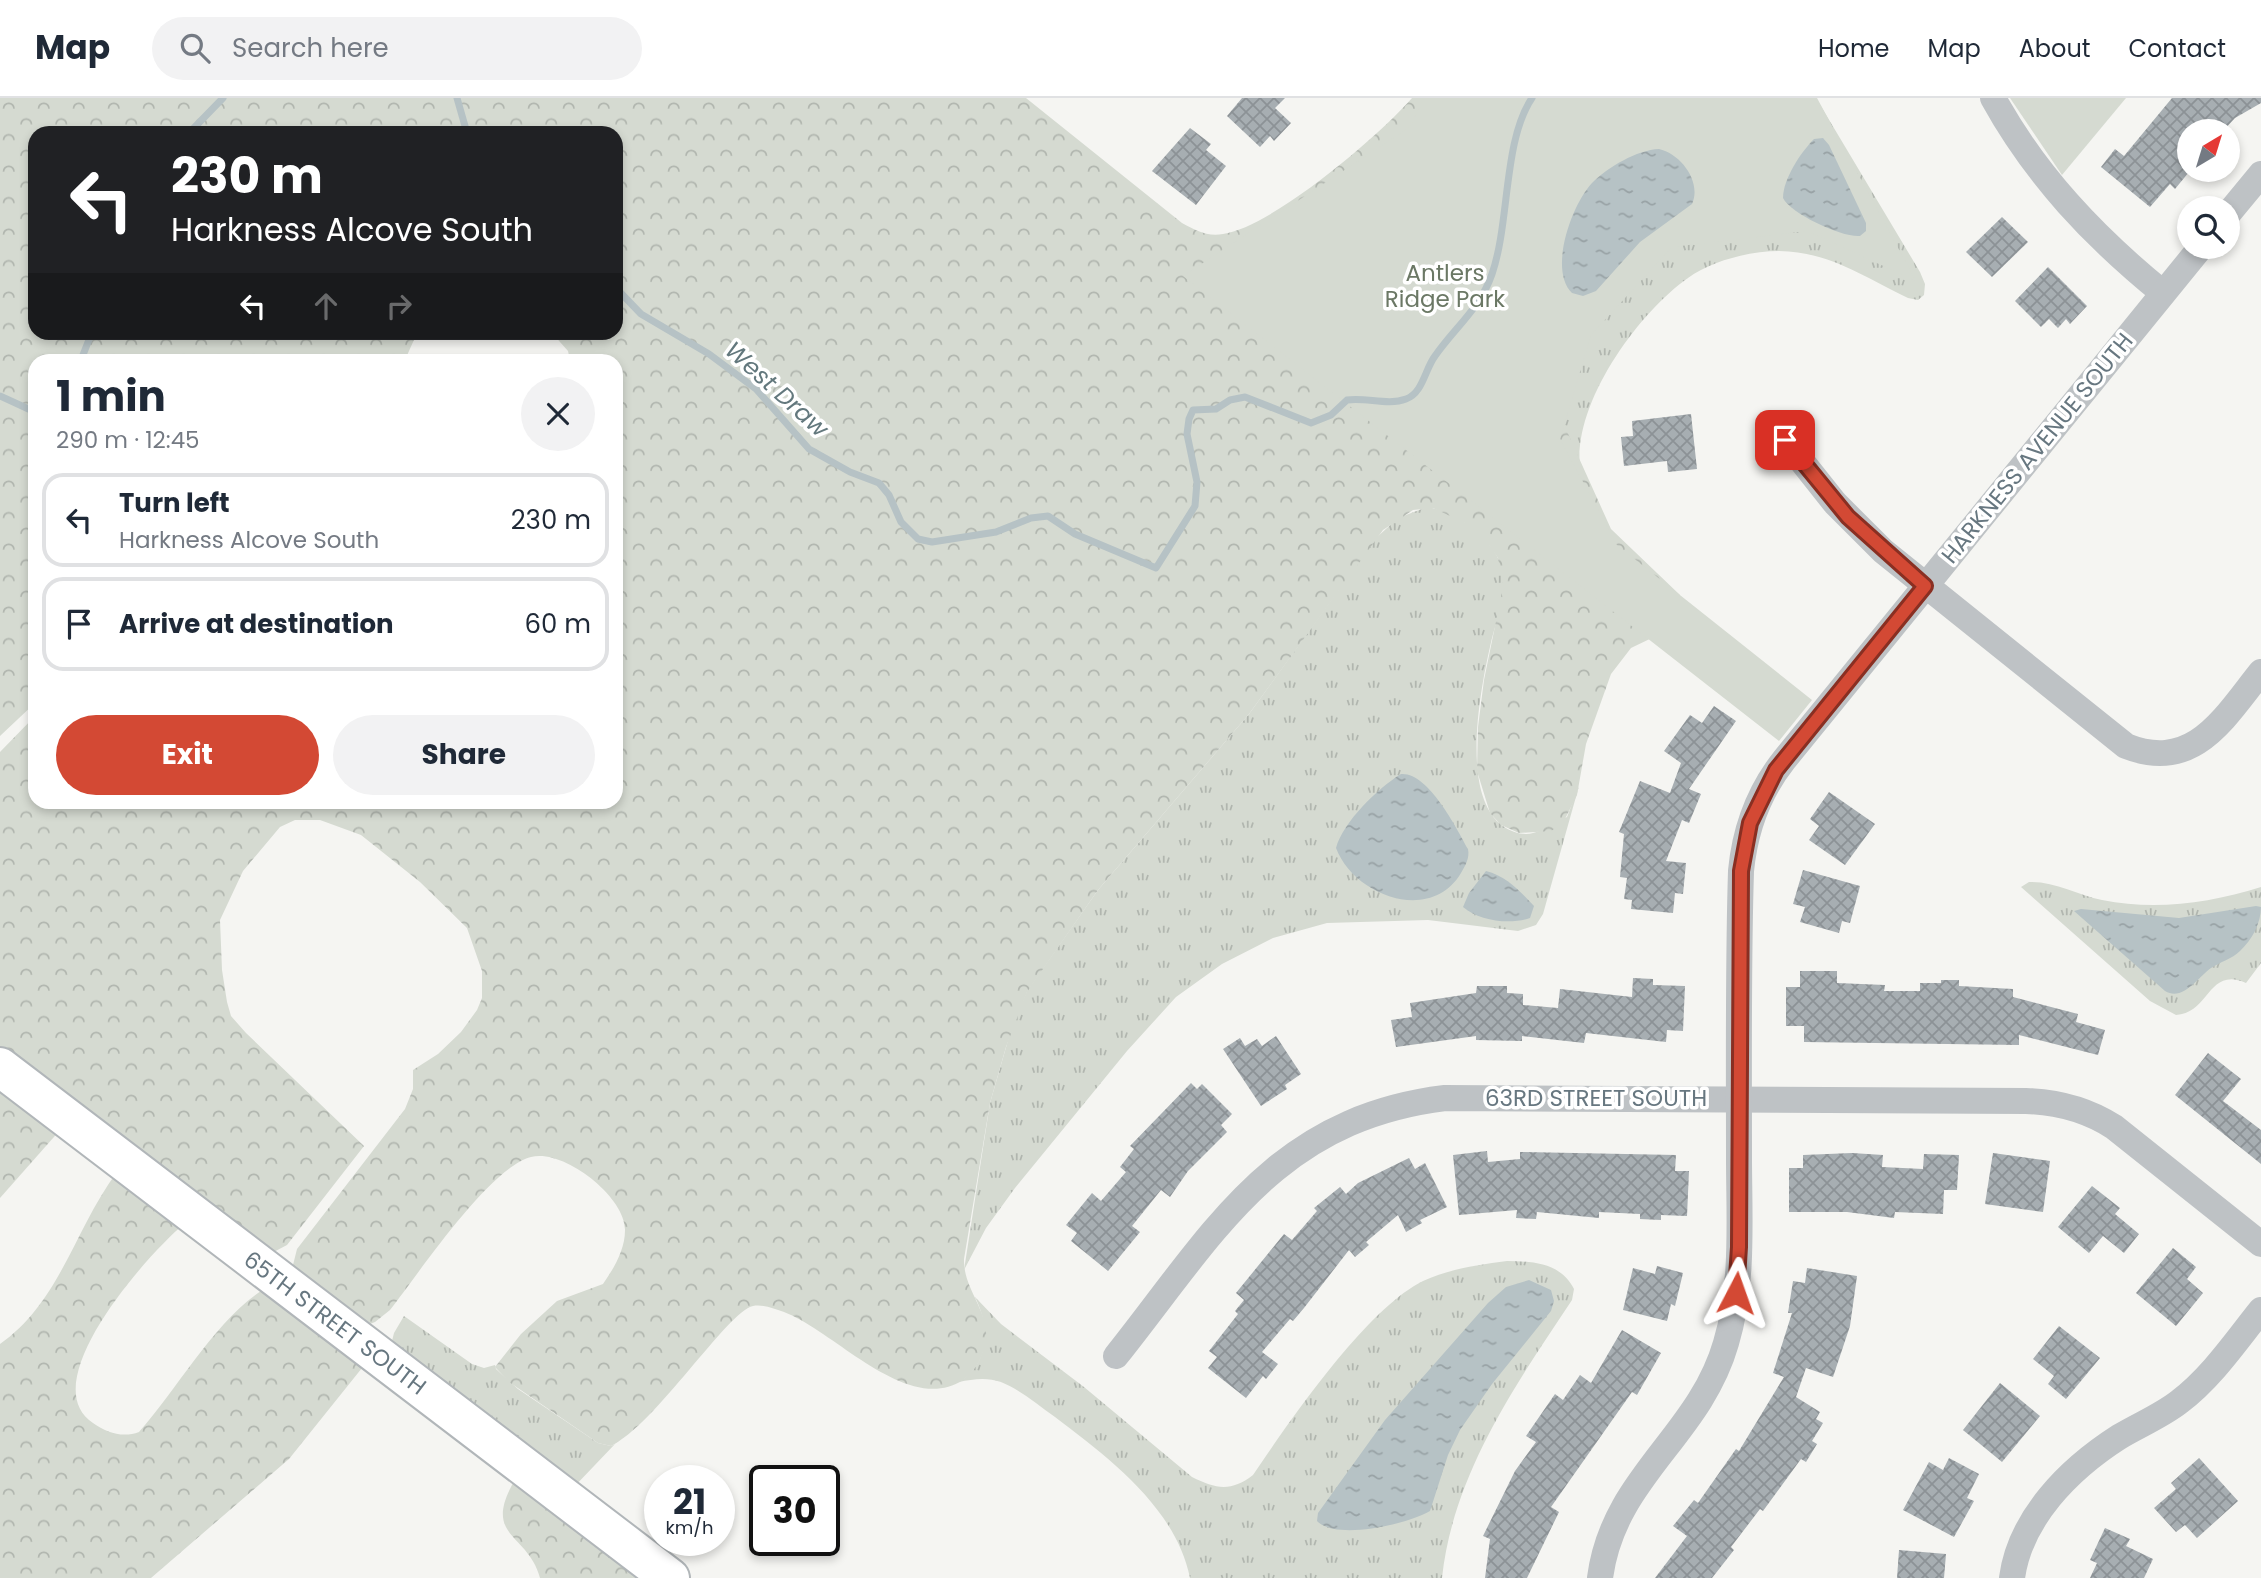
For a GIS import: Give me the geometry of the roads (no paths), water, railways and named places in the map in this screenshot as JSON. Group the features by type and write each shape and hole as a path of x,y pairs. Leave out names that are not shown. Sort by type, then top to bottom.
{"street":[{"path":"1993,98 2024,150 2055,192 2108,247 2163,293"},
{"path":"2240,199 2261,174"},
{"name":"HARKNESS AVENUE SOUTH","path":"1600,1578 1608,1539 1627,1497 1693,1414 1712,1379 1727,1340 1738,1269 1741,871 1754,812 1784,760 2191,259"},
{"path":"1785,440 1848,517 1925,586 2104,731 2140,752 2172,753 2195,745 2218,726 2261,672"},
{"name":"65TH STREET SOUTH","path":"0,1067 670,1578"},
{"name":"63RD STREET SOUTH","path":"1115,1356 1260,1180 1313,1140 1353,1121 1397,1106 1445,1098 2026,1101 2078,1108 2114,1127 2261,1244"},
{"path":"2012,1578 2023,1537 2040,1510 2058,1490 2109,1444 2190,1392 2261,1310"}],"water":[{"path":"1823,138 1829,145 1866,223 1866,231 1860,236 1852,236 1818,224 1796,211 1783,198 1789,174 1798,158 1814,139"},
{"path":"1659,149 1675,157 1688,170 1694,187 1692,204 1640,242 1596,291 1583,296 1572,293 1565,283 1563,254 1571,221 1584,193 1614,165 1642,152"},
{"path":"1401,774 1411,776 1431,791 1449,815 1468,849 1468,859 1461,873 1448,889 1431,897 1413,900 1394,898 1376,890 1359,879 1345,865 1336,848 1346,827 1362,806"},
{"path":"1486,871 1506,880 1534,906 1530,918 1495,920 1477,916 1463,907 1469,893"},
{"path":"2261,907 2259,919 2255,931 2244,947 2211,968 2184,991 2172,994 2165,991 2074,911 2081,909 2179,918"},
{"path":"1529,1280 1551,1290 1554,1301 1551,1311 1492,1384 1460,1430 1448,1455 1430,1511 1406,1521 1355,1530 1326,1527 1317,1521 1318,1513 1385,1420 1488,1303 1506,1287"}],"waterway":[{"name":"West Draw","path":"196,126 223,98"},
{"name":"West Draw","path":"457,98 465,126"},
{"name":"West Draw","path":"623,295 641,314 709,354 756,389 809,449 850,472 879,483 889,495 901,522 918,539 932,542 996,532 1031,518 1048,516 1075,534 1156,568 1195,506 1197,482 1187,434 1193,410 1216,409 1230,400 1245,397 1311,423 1331,415 1347,400 1399,401 1416,392 1435,356 1481,298 1492,274 1502,231 1516,136 1532,98"},
{"name":"West Draw","path":"83,354 89,340"},
{"name":"West Draw","path":"0,396 28,409"}],"park label":[{"name":"Antlers Ridge Park","path":"1445,286"}]}
